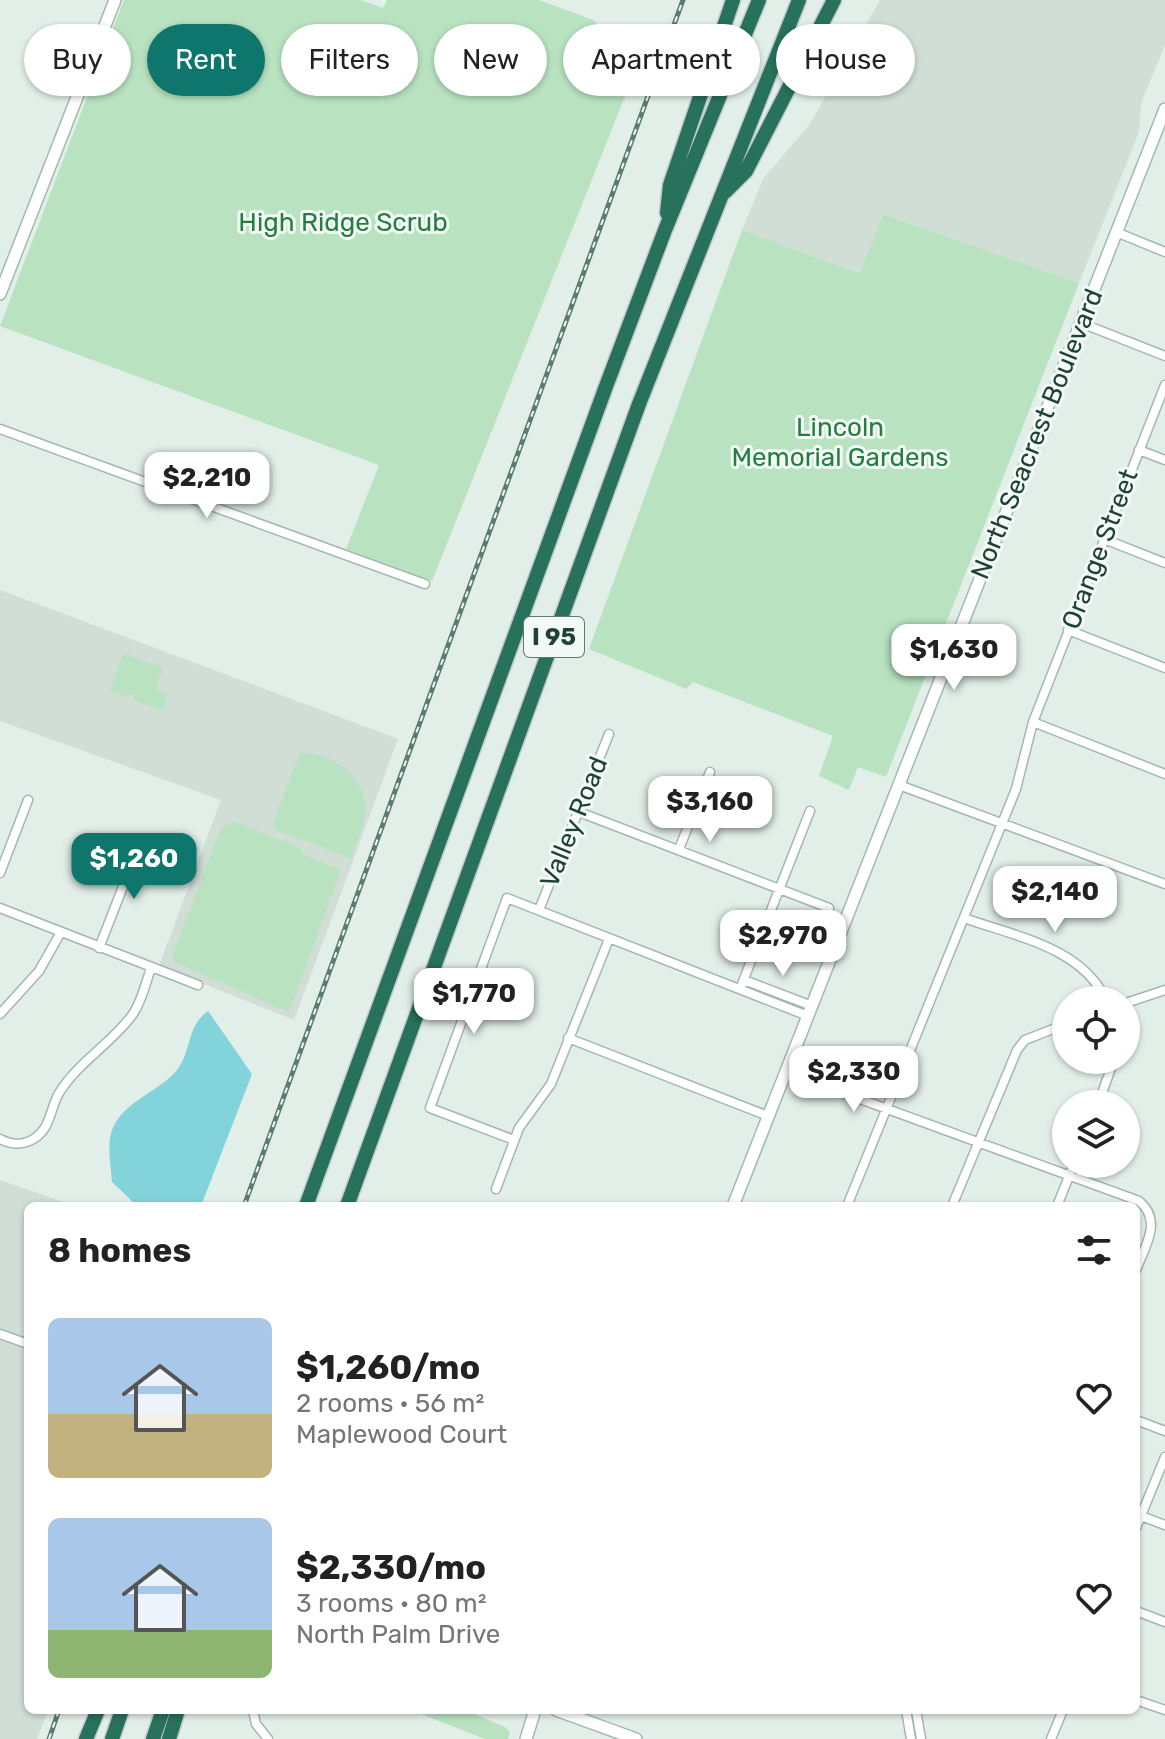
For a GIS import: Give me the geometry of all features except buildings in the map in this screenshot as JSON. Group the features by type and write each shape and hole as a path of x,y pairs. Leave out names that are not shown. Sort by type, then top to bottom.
{"highway":[{"path":"665,230 670,185 733,0"},
{"name":"I 95","path":"307,1202 665,230 759,0"},
{"name":"I 95","path":"348,1202 634,418 799,0"},
{"path":"719,199 746,171 834,0"},
{"path":"86,1739 96,1714"},
{"path":"112,1739 121,1714"},
{"path":"153,1739 162,1714"},
{"path":"169,1739 177,1714"}],"street":[{"path":"0,294 115,0"},
{"name":"North Seacrest Boulevard","path":"735,1202 1165,109"},
{"path":"1116,232 1165,252"},
{"path":"1081,323 1165,356"},
{"name":"Orange Street","path":"849,1202 1002,823 1020,776 1033,722 1165,385"},
{"path":"0,429 425,584"},
{"path":"1139,450 1165,460"},
{"path":"1104,539 1165,563"},
{"path":"1068,630 1165,668"},
{"path":"1033,722 1165,774"},
{"name":"Valley Road","path":"539,910 609,734"},
{"path":"679,849 710,772"},
{"path":"899,785 1165,884"},
{"path":"0,873 28,800"},
{"path":"742,984 810,811"},
{"path":"579,812 829,908"},
{"path":"99,948 140,843"},
{"path":"514,1140 430,1108 507,898 609,939 782,995 810,1011"},
{"path":"0,908 198,985"},
{"path":"964,918 1069,958 1098,986"},
{"path":"0,1014 4,1000 39,971 61,932"},
{"path":"496,1189 526,1117 551,1084 609,939"},
{"path":"0,1139 9,1144 25,1144 38,1136 48,1123 60,1091 136,1011 151,968"},
{"path":"742,984 778,1004 810,1011"},
{"path":"1140,998 1165,990"},
{"path":"778,1004 782,995"},
{"path":"954,1202 1012,1059 1021,1044 1052,1028"},
{"path":"568,1038 768,1116"},
{"path":"786,1072 1052,1169"},
{"path":"1059,1202 1068,1178"},
{"path":"1077,1178 1137,1202"},
{"path":"1140,1204 1148,1210 1152,1228 1140,1260"},
{"path":"0,1334 24,1343"},
{"path":"1140,1422 1165,1431"},
{"path":"1165,1457 1141,1516 1165,1525"},
{"path":"1140,1613 1165,1622"},
{"path":"1140,1701 1165,1710"},
{"path":"254,1714 256,1724 268,1739"},
{"path":"526,1739 534,1714"},
{"path":"567,1714 636,1739"},
{"path":"907,1714 911,1739"},
{"path":"917,1714 921,1739"},
{"path":"1051,1739 1061,1714"}],"shaded area":[{"path":"880,0 1165,0 1165,45 1141,103 1139,132 1079,283 885,214 861,273 742,230 763,179 810,124 826,96 915,96 915,24 866,24"},
{"path":"0,590 398,739 294,1020 159,966 221,800 0,721"},
{"path":"0,1180 63,1202 24,1202 24,1714 46,1714 37,1739 0,1739"}],"green space":[{"name":"High Ridge Scrub","path":"124,0 360,0 383,8 387,0 539,0 597,24 563,24 563,96 625,96 432,581 346,549 379,465 0,326 87,96 131,96 131,24 115,24"},
{"name":"Lincoln Memorial Gardens","path":"884,214 1079,283 886,777 858,767 849,790 819,776 833,736 693,682 686,689 589,649 742,230 860,273"},
{"path":"124,653 163,668 155,690 168,695 162,710 134,700 133,695 124,696 110,691"},
{"path":"300,753 325,757 337,763 347,770 361,790 365,816 351,858 276,830 273,823"},
{"path":"235,822 299,847 304,855 341,870 289,1012 175,962 172,957 221,828"},
{"path":"421,1714 474,1714 510,1732 508,1739 485,1739"}],"water":[{"path":"208,1011 252,1074 203,1202 133,1202 112,1182 109,1143 114,1126 128,1108 177,1070 201,1017"}],"railway":[{"path":"245,1202 683,0"},
{"path":"49,1739 58,1714"}]}
